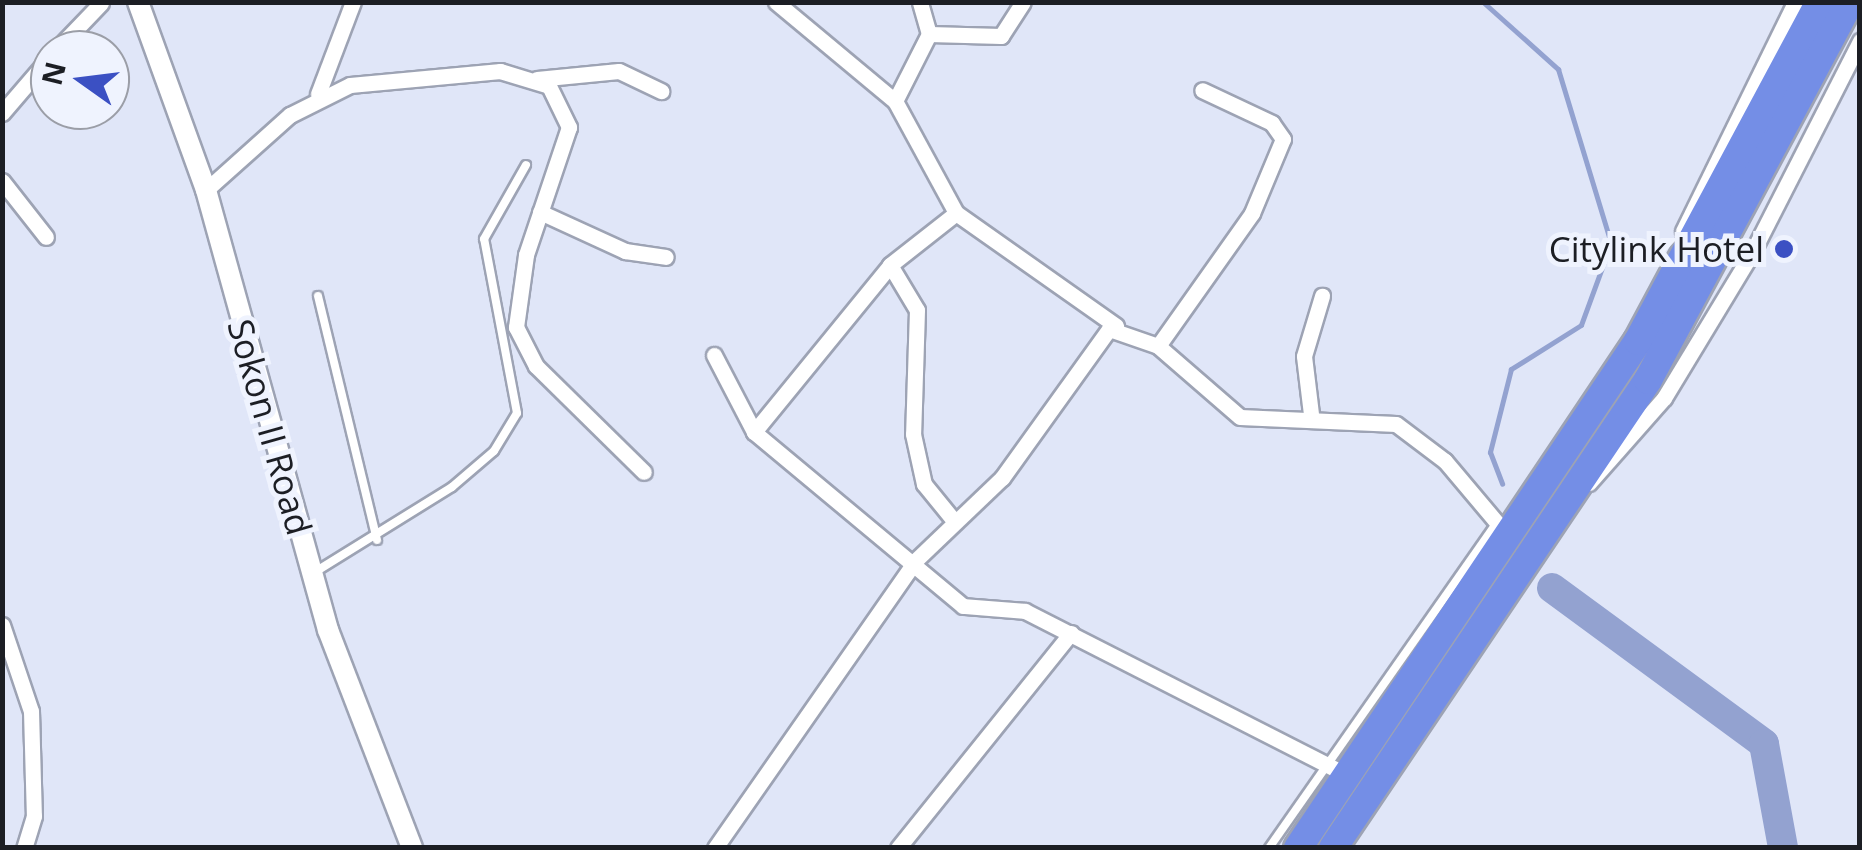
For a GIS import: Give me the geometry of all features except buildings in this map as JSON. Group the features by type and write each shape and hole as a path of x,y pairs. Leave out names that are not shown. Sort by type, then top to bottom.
{"highway":[{"path":"1298,848 1337,770 1638,341 1820,2"},
{"path":"1333,848 1573,496 1772,163 1850,2"}],"street":[{"name":"Sokon II Road","path":"138,2 206,190 311,574 412,848"},
{"path":"206,190 318,94 353,2"},
{"path":"776,2 895,101 956,213 1116,326 1158,346 1240,417 1311,414 1382,421 1421,437 1504,531"},
{"path":"895,101 929,34 920,2"},
{"path":"929,34 1002,36 1023,2"},
{"path":"1638,341 1795,2"},
{"path":"75,30 100,4"},
{"path":"1573,496 1626,450 1664,398 1854,71 1860,42"},
{"path":"318,94 500,71 537,80 619,71 662,91"},
{"path":"2,113 30,80"},
{"path":"537,80 569,115 515,306 523,348 644,472"},
{"path":"1158,346 1252,213 1283,139 1272,123 1202,90"},
{"path":"2,180 46,237"},
{"path":"540,212 625,252 666,258"},
{"path":"754,432 890,265 956,213"},
{"path":"890,265 920,330 912,408 920,468 931,500 955,522"},
{"path":"1311,414 1304,356 1322,296"},
{"path":"715,848 915,561 1002,478 1092,346 1116,326"},
{"path":"714,355 754,432 915,561 963,606 1025,611 1337,770"},
{"path":"2,624 30,711 34,816 24,848"},
{"path":"898,848 1071,633"}],"lane":[{"path":"311,574 378,540 494,451 517,413 484,240 526,165"},
{"path":"318,296 378,540"},
{"path":"1269,848 1337,770"}],"waterway":[{"path":"1483,2 1558,69 1611,243 1581,325 1511,369 1490,452 1502,484"},
{"path":"1552,588 1764,744 1783,848"}],"place":[{"name":"Citylink Hotel","path":"1784,249"}]}
